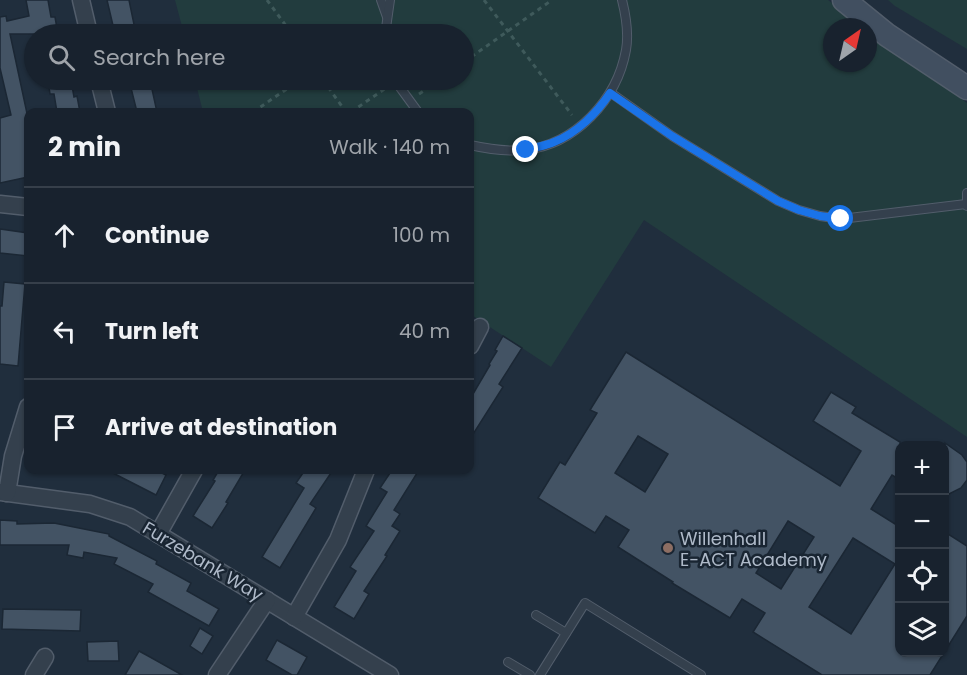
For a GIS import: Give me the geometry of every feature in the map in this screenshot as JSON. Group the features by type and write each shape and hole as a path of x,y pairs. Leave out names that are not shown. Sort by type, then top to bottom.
{"street":[{"path":"81,0 87,24"},
{"path":"844,0 887,35 967,88"},
{"path":"102,90 106,108"},
{"path":"0,204 24,207"},
{"path":"474,338 480,327"},
{"path":"4,493 24,420"},
{"path":"158,534 192,474"},
{"path":"294,617 338,540 364,474"},
{"name":"Furzebank Way","path":"4,493 90,504 129,517 390,675"},
{"path":"217,675 267,600"},
{"path":"38,674 45,657"}],"lane":[{"path":"381,0 387,19"},
{"path":"387,24 390,0"},
{"path":"474,146 496,151 526,150 555,142 581,126 602,105 617,79 626,50 627,20 622,0"},
{"path":"402,90 415,108"},
{"path":"610,93 672,136 778,201 820,216 841,219 967,205 967,193"},
{"path":"540,675 585,603 701,675"},
{"path":"536,615 566,633"},
{"path":"508,662 530,675"}],"path":[{"path":"267,0 285,24"},
{"path":"484,0 581,126"},
{"path":"474,55 552,0"},
{"path":"259,108 285,90"},
{"path":"331,90 345,108"},
{"path":"354,108 382,90"},
{"path":"410,101 426,90"}],"green space":[{"path":"175,0 828,0 852,18 823,18 823,72 877,72 877,37 967,103 967,437 644,220 551,367 474,317 474,108 202,108 198,90 474,90 474,24 181,24"},
{"path":"888,0 967,0 967,49 895,6"}],"building":[{"path":"26,0 48,0 51,17 55,17 56,24 24,24 24,34 10,34 26,108 24,108 24,178 0,183 0,118 11,115 0,68 0,17 6,16 7,21 29,16"},
{"path":"107,0 129,0 134,24 113,24"},
{"path":"49,90 73,90 74,97 77,96 79,108 56,108 54,94 50,94"},
{"path":"132,90 152,90 156,108 136,108"},
{"path":"0,229 24,232 24,256 0,253"},
{"path":"4,282 24,284 18,366 0,364 0,306 2,306"},
{"path":"503,336 522,348 499,384 503,387 474,433 474,392 497,351 495,350"},
{"name":"Willenhall E-ACT Academy","path":"626,352 840,486 861,451 813,421 831,392 856,407 852,413 898,441 895,441 895,477 892,475 871,509 895,524 895,564 895,603 895,657 941,657 930,675 822,675 753,632 765,613 742,599 730,618 618,547 629,530 606,516 595,533 538,498 560,462 565,465 597,413 590,410","holes":["638,436 668,454 645,492 615,473","788,521 814,537 781,589 756,573","853,538 895,564 851,634 809,607"]},
{"path":"949,446 962,455 967,462 967,480 961,488 949,494"},
{"path":"115,474 166,475 156,495"},
{"path":"217,474 243,474 212,528 193,516 215,481 213,480"},
{"path":"302,474 330,474 310,504 316,508 280,568 262,557 304,488 296,483"},
{"path":"389,474 416,474 394,510 400,514 392,526 400,531 364,591 369,594 354,619 334,607 356,571 350,567 374,531 366,526 387,492 380,488"},
{"path":"0,520 17,521 17,524 54,523 109,534 191,583 187,591 219,609 209,626 148,592 153,584 114,564 117,558 84,552 83,558 67,555 69,545 0,545"},
{"path":"949,535 967,546 967,616 949,645"},
{"path":"3,609 81,610 80,631 2,629"},
{"path":"200,628 213,636 202,654 190,646"},
{"path":"277,640 307,657 297,675 292,675 266,660"},
{"path":"118,641 119,661 88,661 87,642"},
{"path":"139,651 150,657 182,675 125,675"}],"place":[{"name":"Willenhall E-ACT Academy","path":"668,548"}],"route":[{"path":"526,150 555,142 581,126 602,105 610,93 672,136 778,201 820,216 841,219"}]}
